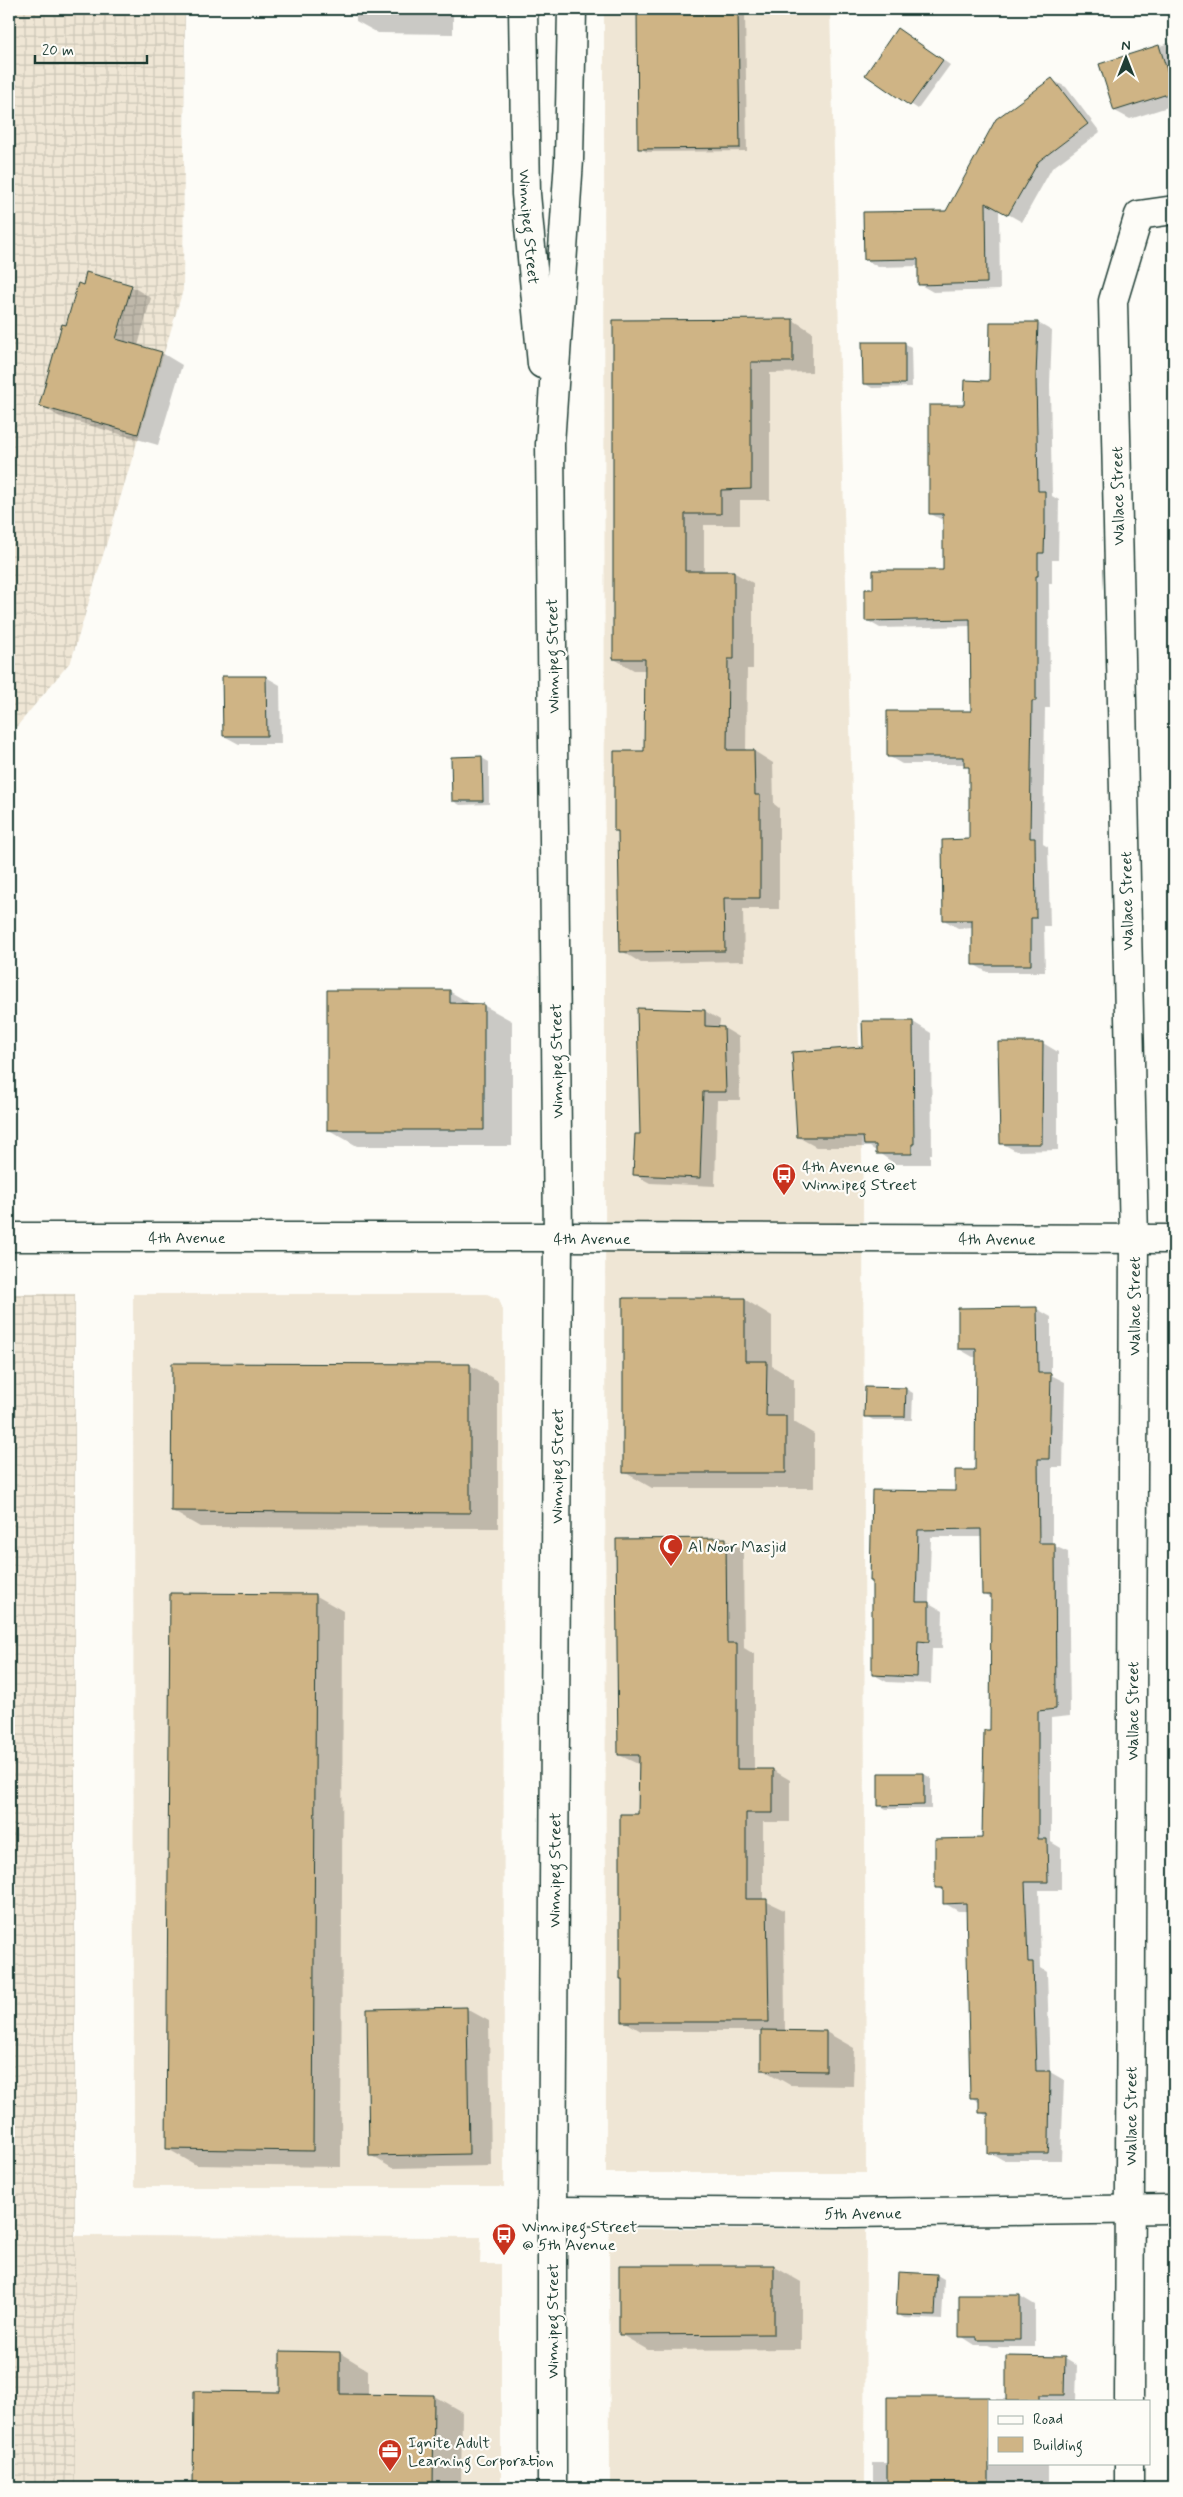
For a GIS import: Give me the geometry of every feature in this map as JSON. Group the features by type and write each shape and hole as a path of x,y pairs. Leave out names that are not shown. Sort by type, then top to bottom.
{"street":[{"name":"Winnipeg Street","path":"523,9 526,194 550,444"},
{"name":"Winnipeg Street","path":"552,2488 558,1237 550,444 569,160 572,9"},
{"name":"Wallace Street","path":"1129,2400 1134,1239 1113,301 1139,215 1174,210"},
{"name":"4th Avenue","path":"9,1237 1174,1239"},
{"name":"5th Avenue","path":"552,2211 846,2213 1174,2209"},
{"path":"1129,2464 1129,2488"}],"shaded area":[{"path":"9,9 185,9 183,290 71,661 9,736"},
{"path":"604,9 830,9 863,1193 866,2173 606,2173"},
{"path":"9,1294 75,1294 75,2488 9,2488"},
{"path":"133,1294 487,1294 499,1299 503,1310 504,2187 134,2187"},
{"path":"609,2229 866,2229 865,2488 610,2488"},
{"path":"75,2236 481,2237 480,2264 501,2264 501,2488 75,2488"}],"building":[{"path":"637,9 738,9 740,148 638,149"},
{"path":"897,28 943,60 910,106 865,75"},
{"path":"1159,45 1174,92 1114,111 1099,64"},
{"path":"1052,78 1088,124 1039,161 1008,215 986,203 987,283 918,285 918,259 864,260 863,212 946,211 996,119"},
{"path":"86,272 132,285 116,339 162,352 138,434 39,406 62,324 66,325 78,283 83,285"},
{"path":"793,319 793,362 751,362 751,489 721,490 721,514 685,514 685,571 734,571 734,659 728,659 727,750 754,750 755,795 760,795 760,898 724,898 725,951 620,952 618,831 614,831 614,751 644,751 645,659 613,659 613,320"},
{"path":"990,322 1038,322 1036,377 1038,491 1045,491 1045,522 1044,553 1038,553 1038,576 1036,576 1036,701 1032,701 1030,838 1035,838 1036,918 1031,918 1031,965 972,965 972,920 943,920 942,840 969,839 969,767 964,767 964,757 887,757 887,711 971,711 970,619 865,621 865,589 873,589 873,570 943,570 943,514 929,514 929,405 964,405 965,380 989,381"},
{"path":"862,342 905,342 905,384 863,384"},
{"path":"222,676 266,676 267,736 223,736"},
{"path":"482,756 483,801 452,801 451,757"},
{"path":"327,990 450,990 450,1003 484,1004 484,1130 327,1130"},
{"path":"637,1008 705,1010 705,1026 724,1027 726,1092 703,1092 700,1178 633,1175 635,1134 640,1134"},
{"path":"862,1021 913,1021 914,1144 912,1144 912,1154 876,1154 876,1145 864,1145 863,1137 797,1137 792,1052 863,1047"},
{"path":"998,1042 1043,1042 1042,1144 1000,1144"},
{"path":"623,1298 745,1298 745,1361 767,1361 766,1416 786,1416 786,1473 623,1473"},
{"path":"1037,1307 1038,1373 1051,1373 1049,1459 1038,1459 1039,1543 1055,1543 1056,1709 1038,1711 1038,1839 1047,1839 1048,1882 1025,1882 1028,1962 1033,1962 1036,2071 1050,2071 1049,2142 1048,2153 988,2153 988,2113 979,2113 979,2098 970,2098 966,1903 943,1904 943,1888 935,1888 935,1839 982,1838 984,1730 990,1730 991,1595 982,1595 981,1529 918,1530 916,1602 929,1602 929,1642 918,1641 917,1677 872,1675 872,1581 870,1581 872,1490 955,1491 955,1470 975,1470 976,1349 958,1349 958,1308"},
{"path":"172,1363 470,1364 470,1513 171,1511"},
{"path":"865,1387 906,1388 905,1417 864,1417"},
{"path":"726,1538 727,1643 737,1643 737,1769 773,1769 773,1813 746,1813 746,1899 767,1899 769,2022 622,2022 622,1979 620,1979 620,1814 638,1814 639,1755 618,1755 616,1539"},
{"path":"170,1593 316,1594 313,2151 166,2149"},
{"path":"878,1773 924,1773 924,1805 878,1806"},
{"path":"467,2007 469,2154 369,2156 367,2009"},
{"path":"761,2030 826,2031 826,2071 761,2070"},
{"path":"619,2265 774,2265 774,2334 619,2335"},
{"path":"898,2272 937,2274 935,2316 896,2315"},
{"path":"959,2295 1020,2295 1020,2340 977,2340 977,2337 959,2337"},
{"path":"280,2351 340,2352 340,2394 434,2395 433,2488 193,2488 194,2391 280,2392"},
{"path":"1006,2356 1065,2357 1064,2395 1039,2395 1039,2400 1006,2400"},
{"path":"887,2397 989,2397 989,2488 887,2488"}],"place":[{"name":"4th Avenue @ Winnipeg Street","path":"784,1196"},
{"name":"Al Noor Masjid","path":"671,1567"},
{"name":"Winnipeg Street @ 5th Avenue","path":"504,2256"},
{"name":"Ignite Adult Learning Corporation","path":"390,2472"}]}
